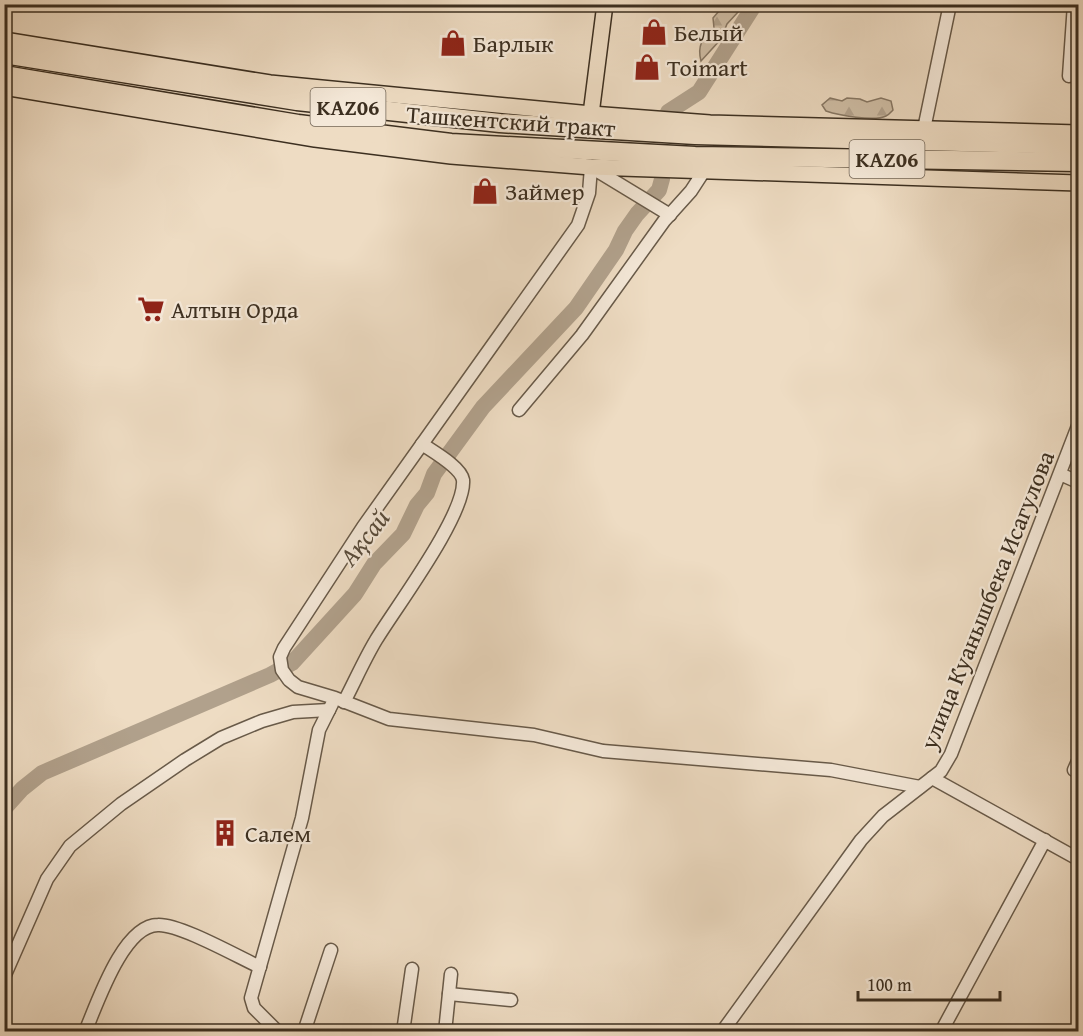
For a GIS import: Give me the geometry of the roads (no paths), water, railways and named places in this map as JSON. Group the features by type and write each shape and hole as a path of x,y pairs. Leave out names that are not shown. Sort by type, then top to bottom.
{"highway":[{"name":"KАZ06","path":"4,54 297,101 500,123 695,135 1078,145"},
{"name":"Ташкентский тракт","path":"4,75 287,123 451,143 694,166"},
{"name":"KАZ06","path":"694,166 1078,162"}],"main road":[{"path":"591,114 605,4"},
{"path":"4,40 270,83 591,114 710,123 1078,133"},
{"path":"4,87 315,139 451,156 591,167 644,169 694,166 1078,183"}],"street":[{"path":"924,129 950,4"},
{"path":"1069,76 1074,4"},
{"path":"519,410 582,335 605,300 691,191 694,166"},
{"path":"670,215 591,167 586,207 578,225 363,527 284,648 280,657 282,670 298,687 389,719 404,722 534,735 603,751 831,770 920,787"},
{"name":"улица Куанышбека Исагулова","path":"722,1032 861,840 883,816 941,771 951,754 1078,426"},
{"path":"278,1032 254,1008 251,998 302,818 319,730 329,710 340,700 437,546 453,516 462,488 463,477 458,470 422,444"},
{"path":"1059,474 1078,482"},
{"path":"4,977 47,879 70,846 121,804 184,760 221,738 262,721 293,712 329,710"},
{"path":"932,778 1078,859"},
{"path":"941,1032 1045,840"},
{"path":"85,1032 107,981 128,943 144,928 158,925 177,928 260,967"},
{"path":"304,1032 331,950"},
{"path":"403,1032 412,969"},
{"path":"445,1032 451,974"},
{"path":"449,994 511,1000"}],"waterway":[{"name":"Ақсай","path":"668,112 699,92 755,4"},
{"name":"Ақсай","path":"4,809 22,789 42,773 270,675 292,663 355,594 374,564 403,534 417,505 427,493 434,474 483,407 576,308 616,250 625,231 659,190 662,179"}],"place":[{"name":"Белый","path":"654,32"},
{"name":"Барлык","path":"453,43"},
{"name":"Toimart","path":"647,67"},
{"name":"Займер","path":"485,191"},
{"name":"Алтын Орда","path":"151,309"},
{"name":"Салем","path":"225,833"}]}
